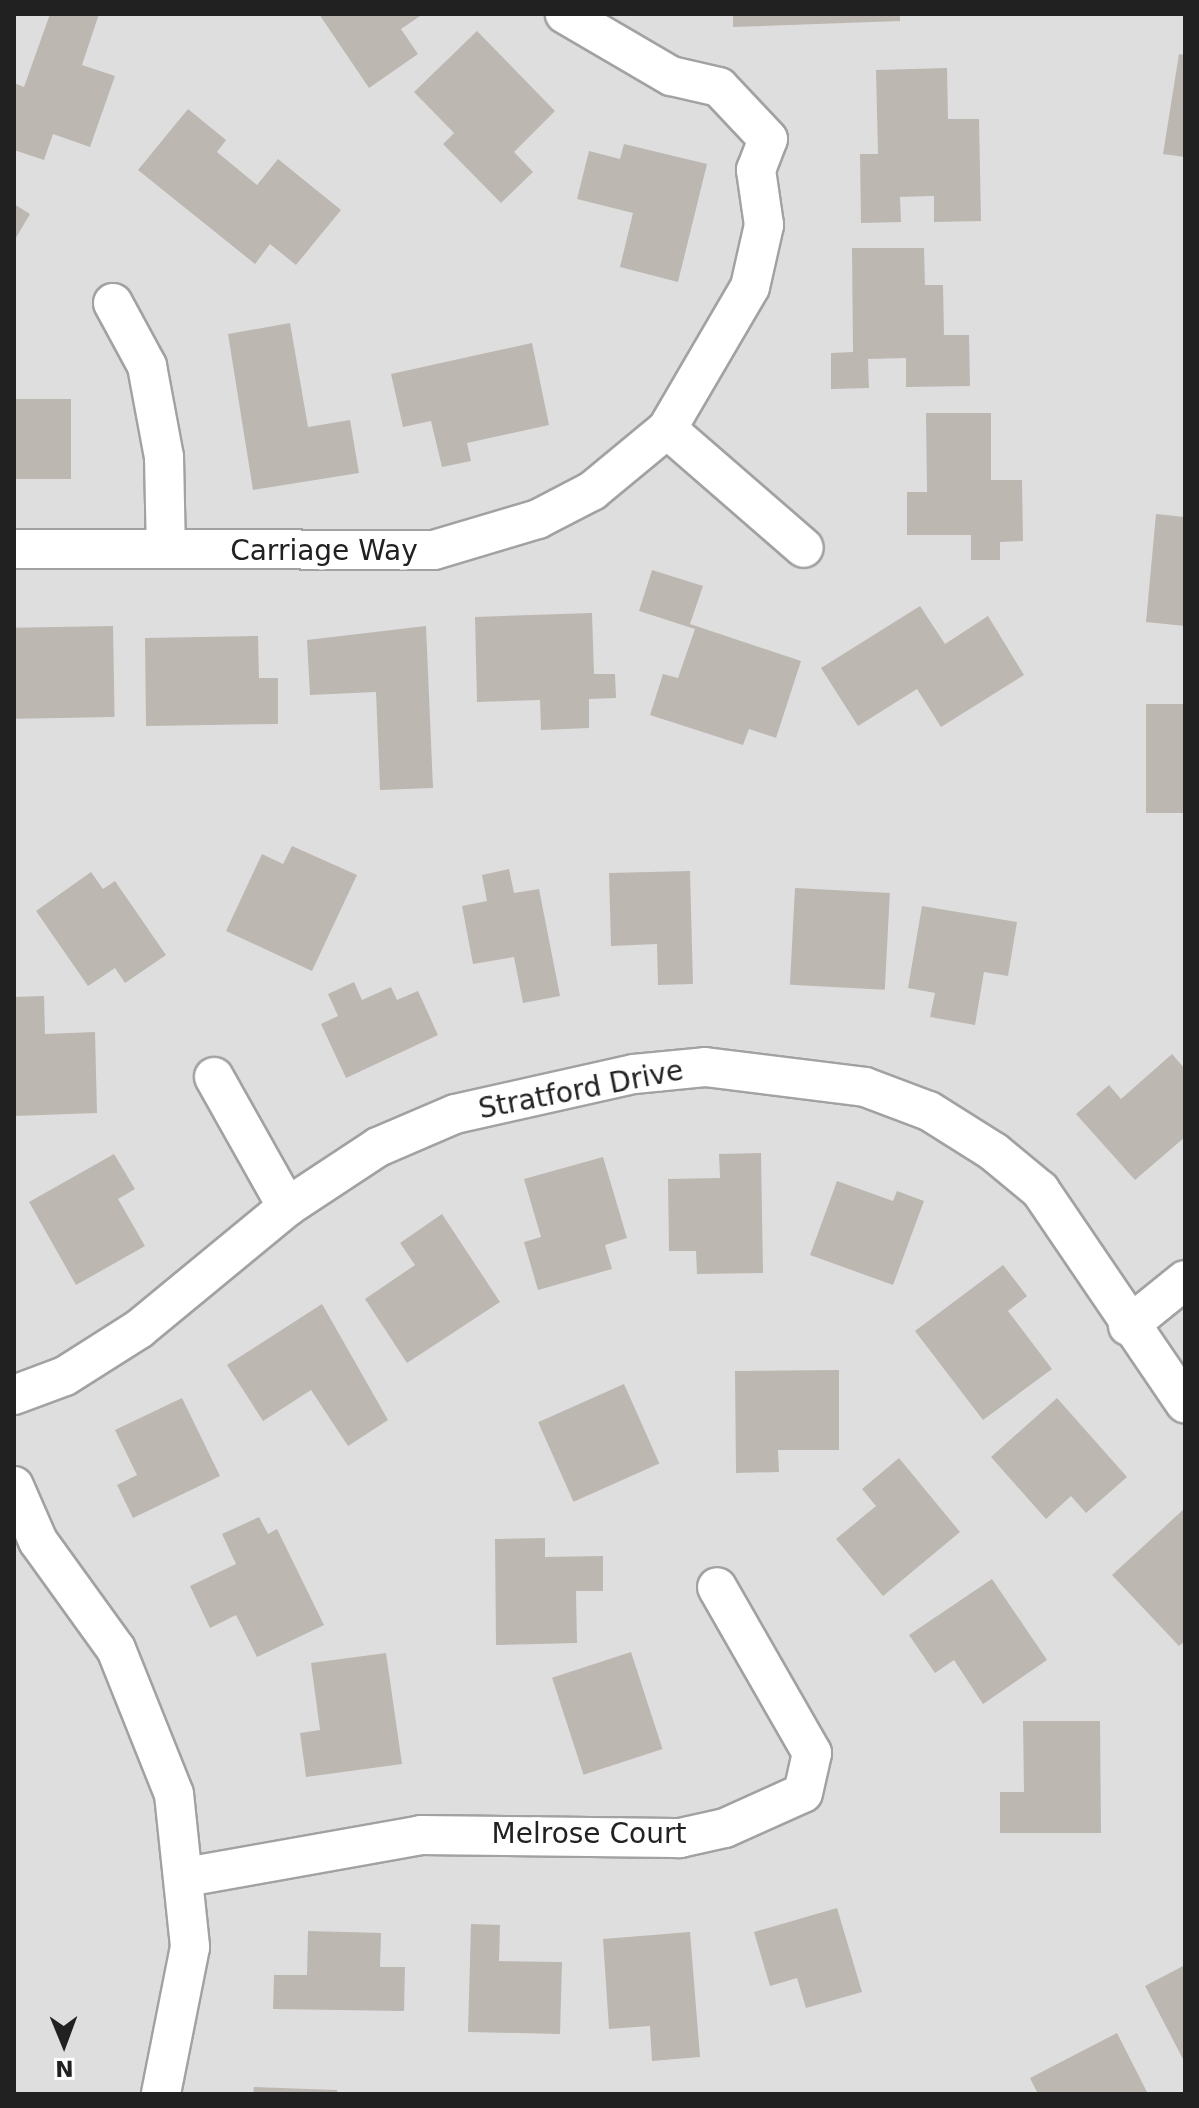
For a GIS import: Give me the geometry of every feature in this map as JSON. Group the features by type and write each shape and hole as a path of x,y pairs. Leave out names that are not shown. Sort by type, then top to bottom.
{"street":[{"name":"Carriage Way","path":"14,549 166,549 288,555 434,550 538,519 592,491 667,429 750,287 764,225 756,170 768,139 719,87 671,76 565,14"},
{"path":"113,303 147,366 164,457 166,549"},
{"path":"667,429 804,548"},
{"name":"Stratford Drive","path":"14,1395 65,1376 139,1329 287,1207 378,1147 455,1114 634,1074 705,1067 800,1075 865,1087 929,1111 994,1152 1040,1190 1128,1326 1185,1403"},
{"path":"214,1077 287,1207"},
{"path":"1128,1326 1185,1280"},
{"path":"14,1486 38,1541 116,1649 149,1719 174,1794 186,1877 184,1999 161,2094"},
{"name":"Melrose Court","path":"186,1877 421,1835 680,1838 725,1828 803,1793 812,1753 717,1587"}],"shaded area":[{"path":"14,14 1185,14 1185,2094 14,2094"}],"building":[{"path":"50,14 99,14 82,65 115,76 90,147 53,134 44,160 14,150 14,83 24,87"},
{"path":"319,14 423,14 401,29 418,54 369,88"},
{"path":"733,14 900,14 900,21 733,27"},
{"path":"477,31 555,111 514,152 533,172 501,203 443,144 454,133 414,92"},
{"path":"1179,54 1185,55 1185,157 1163,154"},
{"path":"947,68 948,119 979,119 981,221 934,222 934,196 900,197 901,222 861,223 860,154 878,154 876,70"},
{"path":"188,109 226,140 217,152 257,185 278,159 341,210 296,265 270,244 255,264 138,170"},
{"path":"624,144 707,164 678,282 620,267 633,213 577,199 589,151 620,159"},
{"path":"14,204 30,214 14,241"},
{"path":"852,248 924,248 925,285 943,285 944,335 969,335 970,386 906,387 906,358 868,359 869,388 831,389 831,353 853,352"},
{"path":"290,323 308,427 350,420 359,473 253,490 228,334"},
{"path":"532,343 549,425 467,443 471,461 442,467 431,421 403,427 391,374"},
{"path":"14,399 71,399 71,479 14,479"},
{"path":"926,413 991,413 991,480 1022,480 1023,541 1000,542 1000,560 971,560 971,535 907,535 907,492 927,492"},
{"path":"1156,514 1185,517 1185,626 1146,622"},
{"path":"652,570 703,586 690,624 801,661 776,738 749,729 743,745 650,715 663,674 678,678 695,629 639,611"},
{"path":"920,606 945,644 988,616 1024,675 941,727 917,689 858,726 821,668"},
{"path":"592,613 594,674 615,674 616,698 589,699 589,728 541,730 540,700 477,702 475,617"},
{"path":"113,626 115,717 16,719 14,628"},
{"path":"426,626 433,788 380,790 376,692 310,695 307,640"},
{"path":"258,636 259,678 278,678 278,724 146,726 145,638"},
{"path":"1146,704 1185,704 1185,813 1146,813"},
{"path":"292,846 357,875 312,971 226,931 262,854 283,864"},
{"path":"509,869 514,893 539,889 560,996 523,1003 514,957 473,964 462,906 487,901 482,875"},
{"path":"690,871 693,984 658,985 657,944 611,946 609,873"},
{"path":"91,872 103,889 115,881 166,955 125,983 115,968 88,986 36,911"},
{"path":"795,888 890,893 885,990 790,985"},
{"path":"922,906 1017,922 1008,976 984,972 975,1025 930,1017 935,993 908,988"},
{"path":"354,982 362,1000 391,987 397,1000 418,991 438,1035 346,1078 321,1024 338,1016 328,994"},
{"path":"44,996 45,1034 95,1032 97,1113 14,1116 14,997"},
{"path":"1172,1054 1185,1069 1185,1137 1135,1180 1076,1114 1109,1085 1121,1099"},
{"path":"761,1153 763,1273 697,1274 696,1251 669,1251 668,1179 720,1178 719,1154"},
{"path":"114,1154 135,1189 118,1199 145,1246 76,1285 29,1202"},
{"path":"603,1157 627,1238 605,1245 612,1269 538,1290 524,1242 541,1237 524,1179"},
{"path":"837,1181 893,1201 897,1191 924,1201 893,1285 810,1255"},
{"path":"442,1214 500,1302 407,1363 365,1299 415,1265 400,1243"},
{"path":"1003,1265 1027,1296 1008,1311 1052,1369 983,1420 915,1331"},
{"path":"322,1304 388,1420 348,1446 311,1390 263,1421 227,1365"},
{"path":"839,1370 839,1450 778,1450 779,1472 736,1473 735,1371"},
{"path":"624,1384 659,1463 574,1502 538,1422"},
{"path":"182,1398 220,1476 133,1518 117,1485 137,1475 115,1430"},
{"path":"1057,1398 1127,1477 1086,1513 1071,1496 1046,1519 991,1457"},
{"path":"899,1458 960,1532 883,1596 836,1539 876,1506 862,1489"},
{"path":"1185,1508 1185,1641 1179,1646 1112,1575"},
{"path":"259,1517 268,1534 277,1529 324,1625 257,1657 236,1615 210,1628 190,1586 236,1564 222,1534"},
{"path":"545,1538 545,1557 603,1556 603,1591 576,1591 577,1643 496,1645 495,1539"},
{"path":"992,1579 1047,1660 983,1704 954,1660 935,1673 909,1635"},
{"path":"631,1652 663,1749 584,1775 552,1678"},
{"path":"386,1653 402,1764 306,1777 300,1733 320,1730 311,1663"},
{"path":"1023,1721 1100,1721 1101,1833 1000,1833 1000,1792 1024,1792"},
{"path":"837,1908 862,1992 806,2008 797,1978 770,1986 754,1932"},
{"path":"471,1924 500,1925 499,1961 562,1962 560,2034 468,2032"},
{"path":"308,1931 381,1933 380,1967 405,1967 404,2011 273,2009 274,1975 307,1975"},
{"path":"690,1932 700,2057 652,2061 650,2026 609,2029 603,1939"},
{"path":"1185,1965 1185,2063 1145,1986"},
{"path":"1117,2033 1148,2094 1038,2094 1030,2078"},
{"path":"254,2087 337,2090 337,2094 253,2094"}]}
